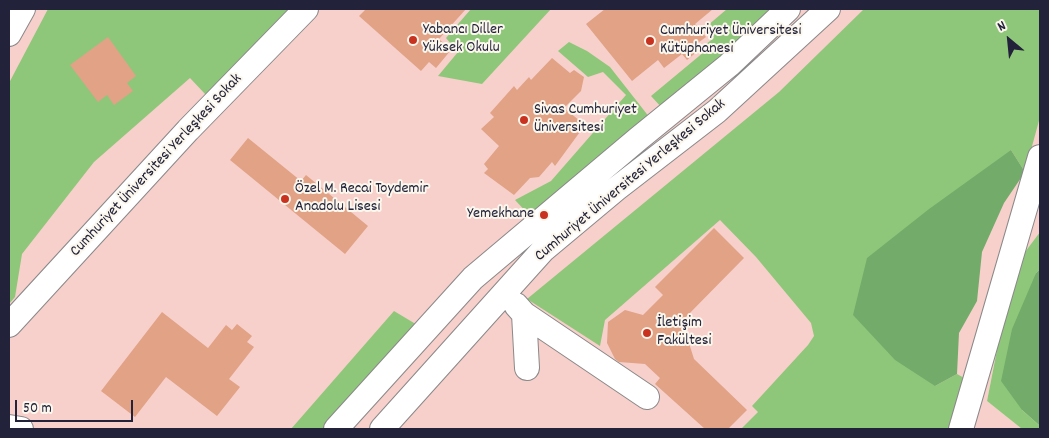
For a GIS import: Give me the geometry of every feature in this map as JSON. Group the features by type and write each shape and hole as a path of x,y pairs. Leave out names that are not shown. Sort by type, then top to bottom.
{"street":[{"path":"9,16 12,9"},
{"path":"9,34 22,9"},
{"name":"Cumhuriyet Üniversitesi Yerleşkesi Sokak","path":"9,326 188,130 306,9"},
{"name":"Cumhuriyet Üniversitesi Yerleşkesi Sokak","path":"336,429 473,278 616,157 729,65 788,9"},
{"name":"Cumhuriyet Üniversitesi Yerleşkesi Sokak","path":"382,429 544,250 616,189 716,110 828,9"},
{"path":"961,429 1040,157"},
{"path":"505,294 524,314 647,397"},
{"path":"524,314 527,368"},
{"path":"9,427 21,429"}],"shaded area":[{"name":"Sivas Cumhuriyet Üniversitesi","path":"9,9 1040,9 1040,232 1013,268 987,401 1022,429 9,429"}],"green space":[{"path":"48,9 292,9 206,95 190,78 94,162 22,254 15,297 9,304 9,83"},
{"path":"471,9 551,9 482,84 438,76 458,52 446,38"},
{"path":"727,9 772,9 727,54 663,109 651,96 704,52 702,47 714,38 707,26"},
{"path":"864,9 1040,9 1040,117 1025,172 1011,150 935,386 957,374 966,379 951,429 741,429 758,412 752,406 814,336 811,323 756,257 720,220 605,320 600,346 527,299 779,92"},
{"path":"569,42 587,51 610,67 650,118 532,218 515,200 551,181 626,95 603,72 588,77 558,51"},
{"path":"1011,150 1025,172 1004,203 982,252 977,301 959,333 957,374 935,386 895,360 853,315 867,258 929,209"},
{"path":"1040,232 1040,269 1036,273 1022,410 1040,426 1040,429 1022,429 987,401 1013,268"},
{"path":"1040,269 1040,426 1022,410 1001,381 1012,329 1036,273"},
{"path":"394,311 419,326 327,429 291,429"}],"building":[{"name":"Yabancı Diller Yüksek Okulu","path":"366,9 466,9 439,39 451,50 436,68 429,62 421,71 359,16"},
{"name":"Cumhuriyet Üniversitesi Kütüphanesi","path":"605,9 713,9 695,24 706,37 695,45 699,50 687,60 682,54 664,68 658,60 632,81 586,24"},
{"path":"108,37 136,76 127,83 133,91 114,105 107,95 98,102 70,65"},
{"path":"552,58 570,73 574,70 584,77 581,91 564,108 585,125 555,166 552,162 539,177 530,178 514,195 484,173 488,169 484,164 499,146 481,129 494,117 490,113 514,86 517,90 529,77 531,80"},
{"path":"248,138 301,181 306,175 368,226 345,254 230,160"},
{"name":"İletişim Fakültesi","path":"714,228 744,258 682,321 694,359 747,410 728,429 705,429 655,384 660,378 645,364 619,362 615,359 607,343 608,322 625,310 643,315 663,295 655,287"},
{"path":"162,312 208,348 226,325 232,330 237,324 252,336 247,342 254,347 229,379 240,387 217,416 166,377 135,417 101,391"}],"place":[{"name":"Yabancı Diller Yüksek Okulu","path":"413,40"},
{"name":"Cumhuriyet Üniversitesi Kütüphanesi","path":"650,41"},
{"name":"Sivas Cumhuriyet Üniversitesi","path":"524,120"},
{"name":"Özel M. Recai Toydemir Anadolu Lisesi","path":"285,199"},
{"name":"Yemekhane","path":"544,215"},
{"name":"İletişim Fakültesi","path":"647,333"}]}
